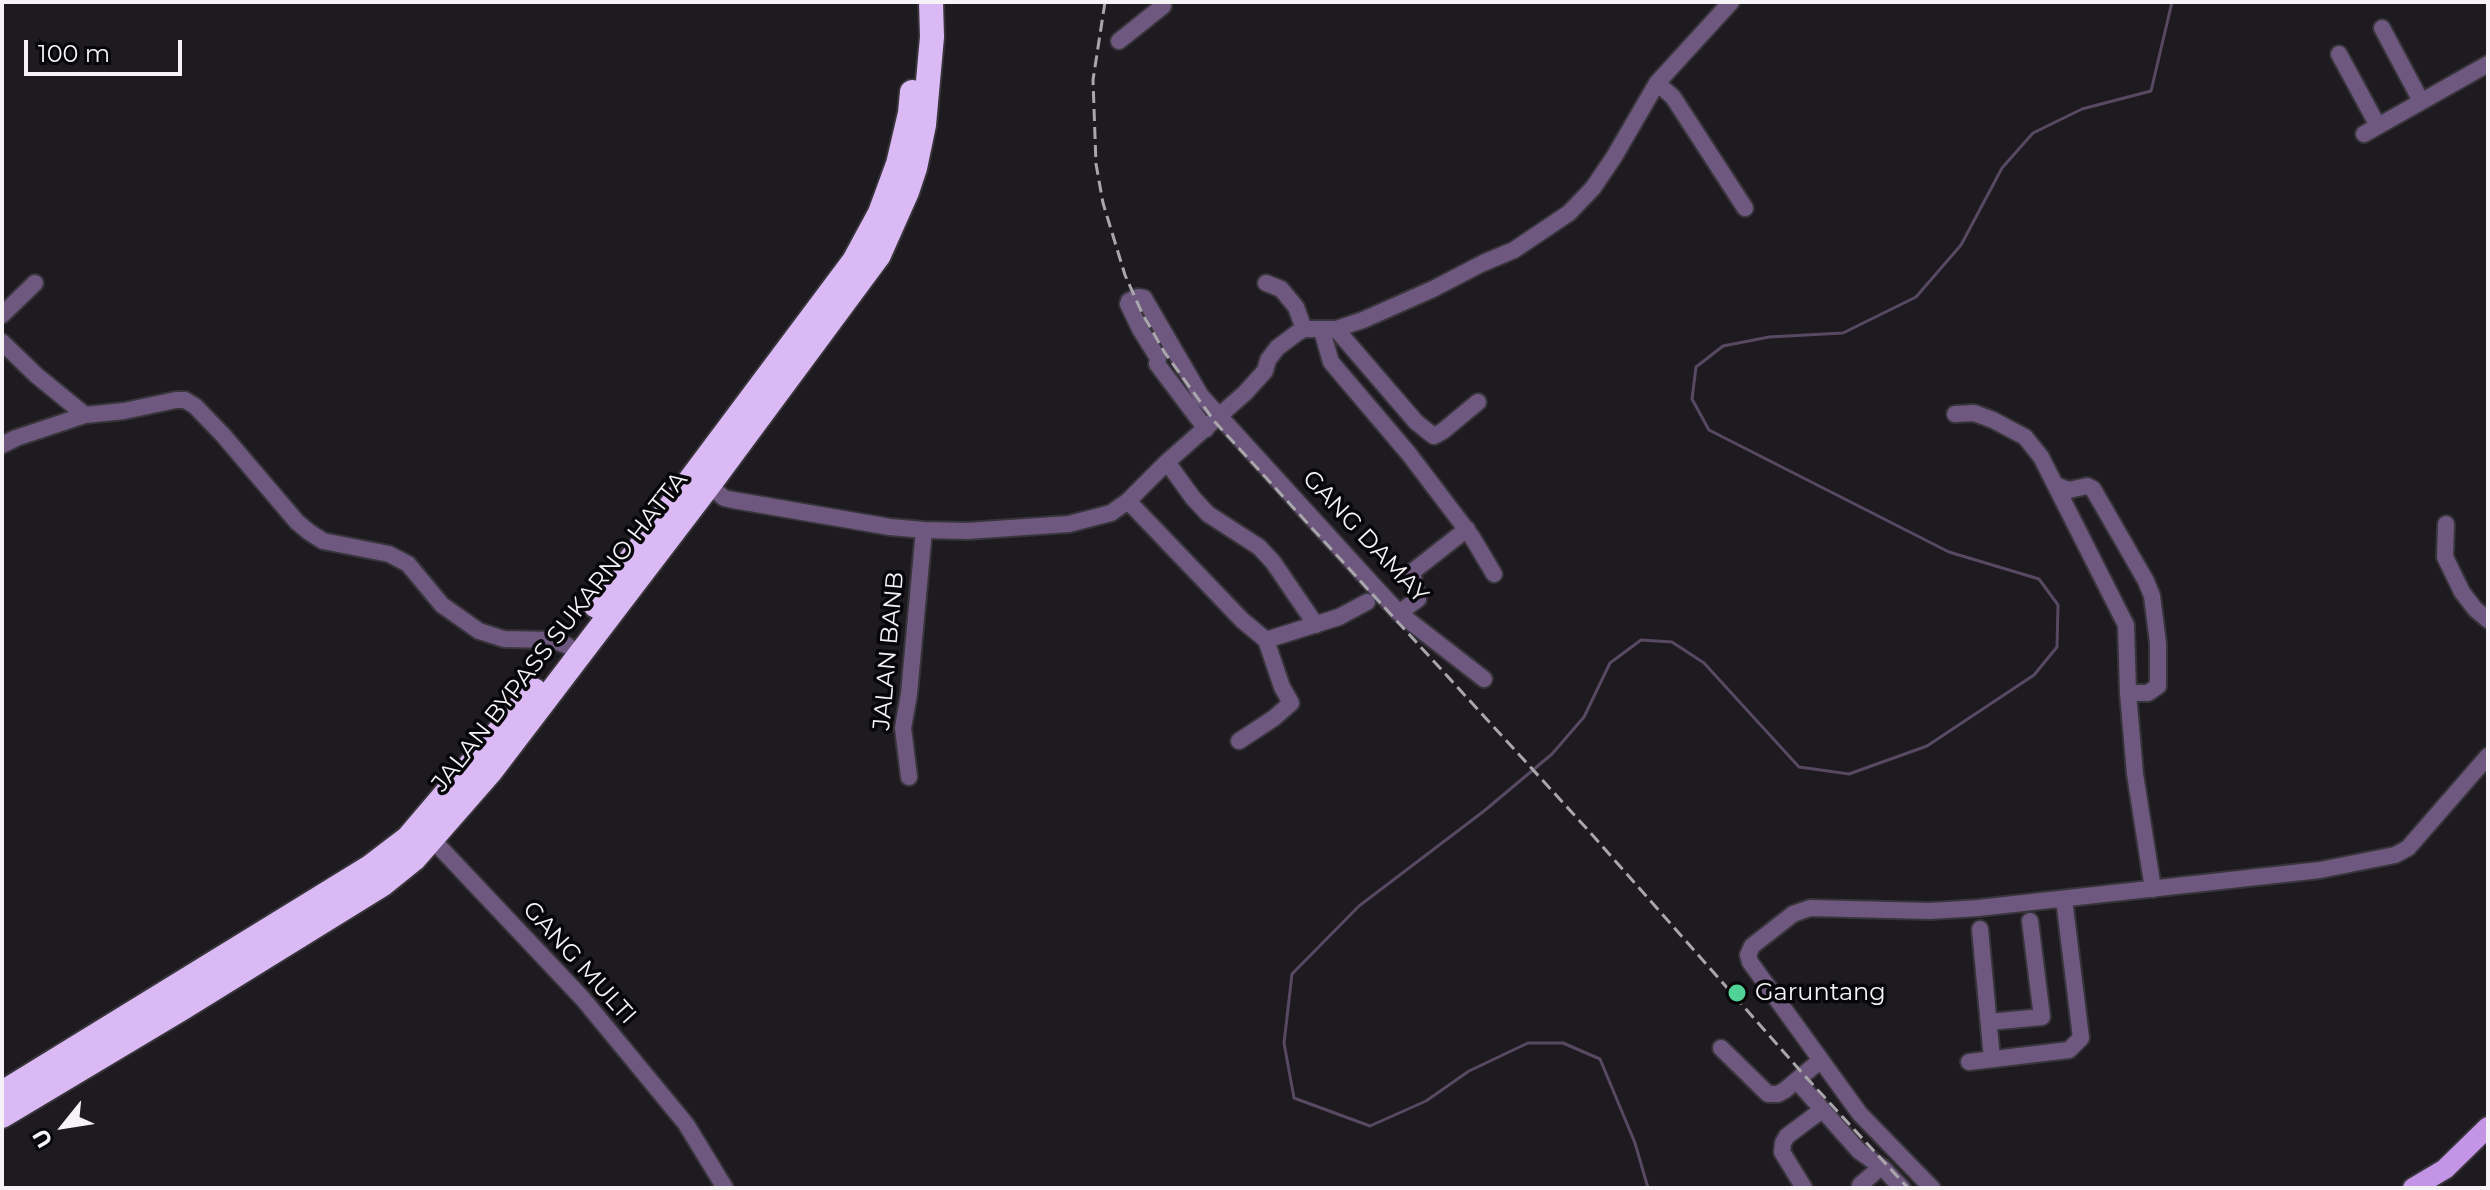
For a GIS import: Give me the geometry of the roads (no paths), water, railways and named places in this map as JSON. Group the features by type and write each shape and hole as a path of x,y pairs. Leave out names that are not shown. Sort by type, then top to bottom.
{"highway":[{"name":"JALAN BYPASS SUKARNO HATTA","path":"2,1093 383,884 414,859 491,771 702,479 854,261 880,213 898,164 910,113 915,72 916,2"},
{"name":"JALAN BYPASS SUKARNO HATTA","path":"2,1116 370,867 408,838 509,720 568,646 623,568 702,479 843,306 879,255 915,168 924,125 932,37 931,2"}],"main road":[{"path":"2413,1188 2445,1169 2488,1127"}],"street":[{"path":"1119,41 1163,6 1162,2"},
{"path":"702,479 724,498 890,527 924,530 967,531 1069,524 1111,513 1220,417 1265,371 1268,360 1277,348 1304,329 1329,330 1377,314 1514,250 1569,213 1593,188 1614,157 1657,83 1731,2"},
{"path":"2382,28 2421,101"},
{"path":"2339,54 2371,130 2488,64"},
{"path":"1657,83 1673,97 1745,208"},
{"path":"2,315 35,283"},
{"path":"1266,283 1281,289 1296,307 1304,329"},
{"name":"GANG DAMAY","path":"1206,429 1157,364 1158,358 1129,301 1144,298 1201,396 1399,613 1484,679"},
{"path":"1329,330 1416,422 1434,436 1478,402"},
{"path":"1329,330 1331,362 1467,529 1494,574"},
{"path":"2,342 85,415"},
{"path":"2,445 85,415 185,400 223,435 309,532 323,541 389,554 408,564 442,605 479,631 504,639 553,640 568,646"},
{"path":"1955,414 1974,413 2025,437 2041,457 2126,625 2135,774 2153,889"},
{"path":"1167,462 1208,514 1259,547 1273,562 1316,625"},
{"path":"2055,485 2069,490 2087,486 2093,489 2152,596 2158,643 2158,686 2148,693 2128,693"},
{"path":"1128,501 1242,620 1266,640 1282,687 1291,703 1239,741"},
{"path":"2446,524 2445,557 2462,592 2488,620"},
{"path":"1399,613 1418,599 1412,572 1467,529"},
{"name":"JALAN BANB","path":"909,777 903,728 924,530"},
{"path":"1266,640 1339,617 1367,602"},
{"path":"1932,1188 1860,1114 1756,971 1748,955 1752,946 1793,914 1810,908 1930,911 2064,899 2320,870 2395,855 2408,848 2488,756"},
{"name":"GANG MULTI","path":"432,839 583,999 686,1124 725,1188"},
{"path":"1969,1062 2069,1050 2081,1038 2064,899"},
{"path":"1989,1022 2042,1017 2030,921"},
{"path":"1980,929 1992,1059"},
{"path":"1721,1048 1768,1094 1778,1094 1821,1060"},
{"path":"1797,1081 1859,1151 1902,1188"},
{"path":"1804,1188 1782,1152 1783,1143 1787,1136 1822,1110"},
{"path":"1860,1185 1881,1167"}],"waterway":[{"path":"1648,1188 1635,1143 1600,1059 1563,1043 1528,1043 1469,1071 1426,1101 1370,1126 1294,1098 1284,1043 1292,974 1359,906 1484,811 1552,754 1584,717 1610,663 1641,640 1672,642 1704,663 1799,767 1849,774 1927,746 2034,675 2057,647 2058,605 2039,579 1949,552 1709,430 1692,399 1696,367 1723,346 1769,337 1843,333 1916,297 1961,245 2002,168 2033,133 2082,109 2151,91 2172,2"}],"railway":[{"path":"1105,2 1093,80 1096,164 1103,203 1125,275 1165,353 1215,422 1588,830 1908,1188"}],"place":[{"name":"Garuntang","path":"1737,993"}]}
